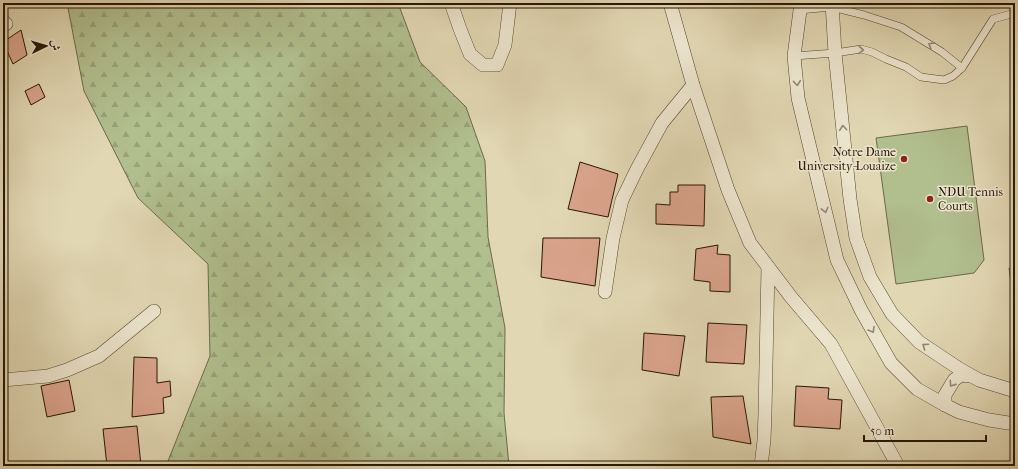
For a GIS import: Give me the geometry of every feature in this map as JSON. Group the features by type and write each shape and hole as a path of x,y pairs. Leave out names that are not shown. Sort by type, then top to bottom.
{"street":[{"path":"451,3 470,54 483,65 497,65 505,45 510,3"},
{"path":"670,3 693,85 728,190 750,243 791,297 831,344 898,466"},
{"path":"832,5 835,53 850,199 856,238 870,277 892,314 919,342 971,376 979,380 1015,391"},
{"path":"800,6 794,56 798,98 837,260 861,310 891,363 917,389 959,412 989,420 1015,424"},
{"path":"605,292 613,238 622,200 662,123 693,85"},
{"path":"760,466 764,440 768,267"},
{"path":"3,380 48,376 67,370 100,356 154,311"},
{"path":"945,405 945,395 954,380 961,375 971,376"}],"lane":[{"path":"800,6 832,5 901,27 942,52 962,68"},
{"path":"794,56 835,53 861,49 872,52 906,67 921,77 944,80 953,76 962,68 993,19 1015,13"}],"green space":[{"path":"68,3 398,3 420,62 466,107 485,161 488,237 505,328 504,413 509,466 166,466 210,356 208,264 138,198 84,91"},
{"name":"NDU Tennis Courts","path":"967,126 984,260 974,273 896,284 876,138"},
{"path":"1009,268 1015,268 1015,317"}],"building":[{"path":"21,30 27,55 13,64 3,42"},
{"path":"39,84 45,97 31,105 25,91"},
{"path":"580,162 618,174 608,217 568,209"},
{"path":"678,185 705,185 704,226 656,224 656,204 670,205 670,192 678,192"},
{"path":"543,238 600,238 595,286 541,277"},
{"path":"718,245 717,254 730,255 730,292 710,291 710,282 694,280 696,249"},
{"path":"708,323 747,325 744,364 706,362"},
{"path":"644,333 685,336 679,376 642,370"},
{"path":"134,357 157,358 157,383 170,381 171,396 163,398 164,413 132,417"},
{"path":"69,380 75,411 47,417 41,386"},
{"path":"796,386 829,388 828,399 842,400 840,429 794,426"},
{"path":"743,396 751,444 713,437 711,397"},
{"path":"137,426 141,466 107,466 103,429"}],"place":[{"name":"Notre Dame University-Louaize","path":"904,159"},
{"name":"NDU Tennis Courts","path":"930,199"}]}
